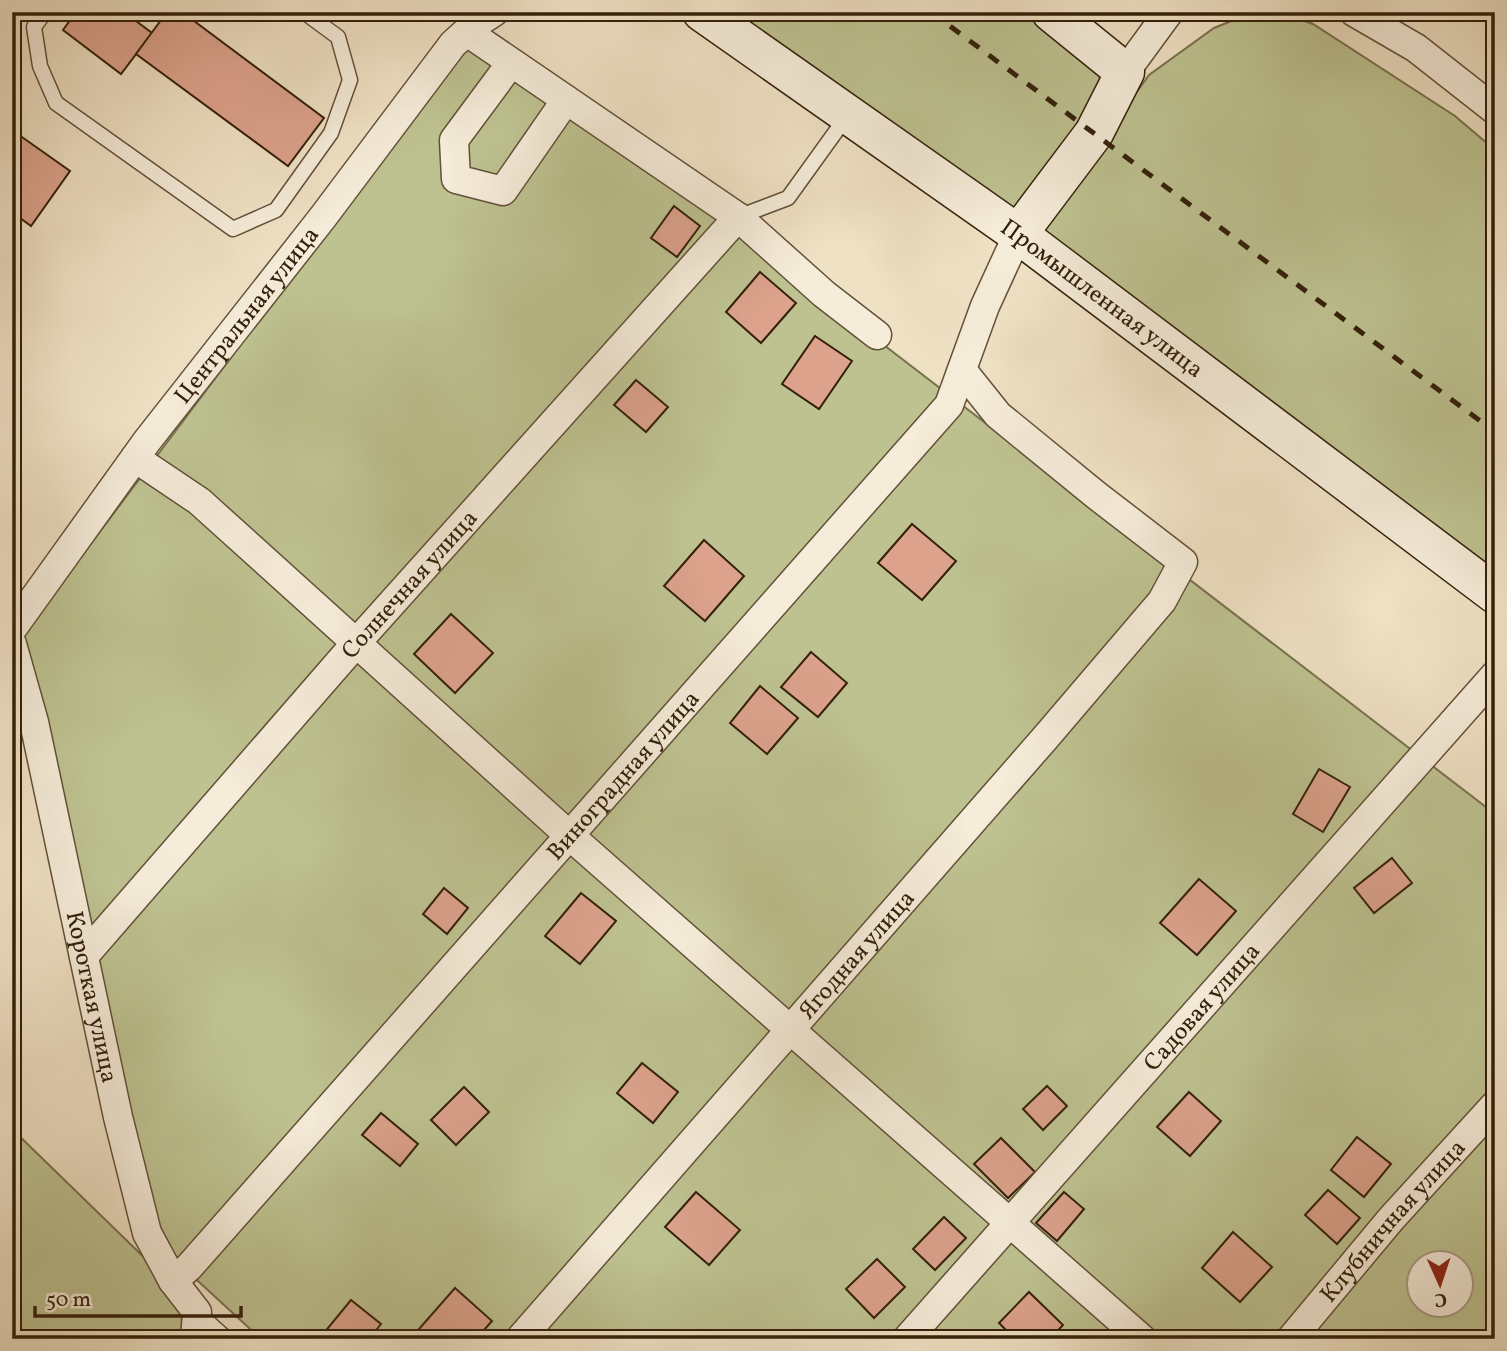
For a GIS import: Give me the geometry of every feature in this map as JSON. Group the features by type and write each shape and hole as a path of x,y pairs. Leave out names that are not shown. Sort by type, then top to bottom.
{"street":[{"name":"Центральная улица","path":"12,629 135,458 453,44 494,12"},
{"name":"Промышленная улица","path":"702,12 1018,234 1495,594"},
{"path":"1051,12 1125,72"},
{"path":"1018,234 1094,133 1125,72 1169,12"},
{"path":"1354,12 1416,48 1495,110"},
{"path":"467,32 738,217 824,294 877,335"},
{"path":"512,63 454,140 456,179 503,191 566,100"},
{"name":"Солнечная улица","path":"84,956 357,642 738,217"},
{"name":"Виноградная улица","path":"173,1281 198,1256 949,405 985,306 1018,234"},
{"name":"Ягодная улица","path":"520,1339 1162,601 1184,562 998,415 962,370"},
{"path":"135,458 199,501 570,836 1142,1339"},
{"name":"Короткая улица","path":"12,644 34,722 118,1117 146,1233 196,1325"},
{"name":"Садовая улица","path":"907,1339 1495,674"},
{"name":"Клубничная улица","path":"1291,1339 1391,1219 1495,1105"}],"lane":[{"path":"45,12 34,27 40,66 56,103 233,229 276,210 331,133 350,80 338,37 304,12"},
{"path":"738,217 788,198 848,115"},
{"path":"196,1325 226,1339"}],"green space":[{"path":"728,12 1029,12 1109,78 1014,217"},
{"path":"1254,12 1279,12 1313,24 1455,116 1495,150 1495,571 1035,234 1149,75 1214,28"},
{"path":"476,32 1495,814 1495,1339 261,1339 149,1236 19,639"},
{"path":"12,1129 228,1339 12,1339"}],"building":[{"path":"76,12 124,12 152,33 121,74 63,30"},
{"path":"167,12 182,12 324,118 288,166 136,54"},
{"path":"12,130 70,171 31,226 12,212"},
{"path":"674,206 700,226 677,257 651,238"},
{"path":"760,272 796,303 761,343 726,312"},
{"path":"815,336 852,361 819,409 782,384"},
{"path":"636,380 668,407 646,432 614,405"},
{"path":"912,524 956,561 922,600 878,563"},
{"path":"704,540 744,576 705,621 664,586"},
{"path":"451,614 493,653 455,693 414,654"},
{"path":"811,652 847,683 818,717 781,687"},
{"path":"760,686 798,718 767,754 730,723"},
{"path":"1319,769 1350,787 1323,832 1293,814"},
{"path":"1392,858 1412,883 1374,913 1354,888"},
{"path":"1199,879 1236,911 1197,955 1160,923"},
{"path":"12,887 19,893 12,902"},
{"path":"444,888 468,908 447,934 423,914"},
{"path":"581,893 616,921 580,964 545,936"},
{"path":"1495,978 1495,993 1487,986"},
{"path":"642,1063 678,1092 653,1123 617,1093"},
{"path":"1047,1086 1067,1106 1043,1130 1023,1109"},
{"path":"464,1087 489,1112 456,1145 431,1120"},
{"path":"1189,1092 1221,1121 1190,1156 1157,1127"},
{"path":"381,1113 418,1144 400,1166 362,1135"},
{"path":"1357,1137 1391,1164 1364,1197 1331,1170"},
{"path":"1001,1138 1035,1172 1008,1198 974,1164"},
{"path":"1328,1190 1360,1218 1337,1244 1305,1215"},
{"path":"696,1192 740,1230 709,1265 665,1227"},
{"path":"1064,1192 1084,1209 1057,1241 1036,1223"},
{"path":"944,1217 966,1238 935,1270 913,1249"},
{"path":"1233,1232 1272,1267 1240,1302 1202,1268"},
{"path":"877,1259 905,1287 874,1318 846,1289"},
{"path":"455,1288 492,1321 476,1339 429,1339 419,1329"},
{"path":"1029,1292 1063,1325 1050,1339 1015,1339 999,1323"},
{"path":"351,1300 381,1324 369,1339 329,1339 323,1334"}],"railway":[{"path":"931,12 1495,432"}]}
